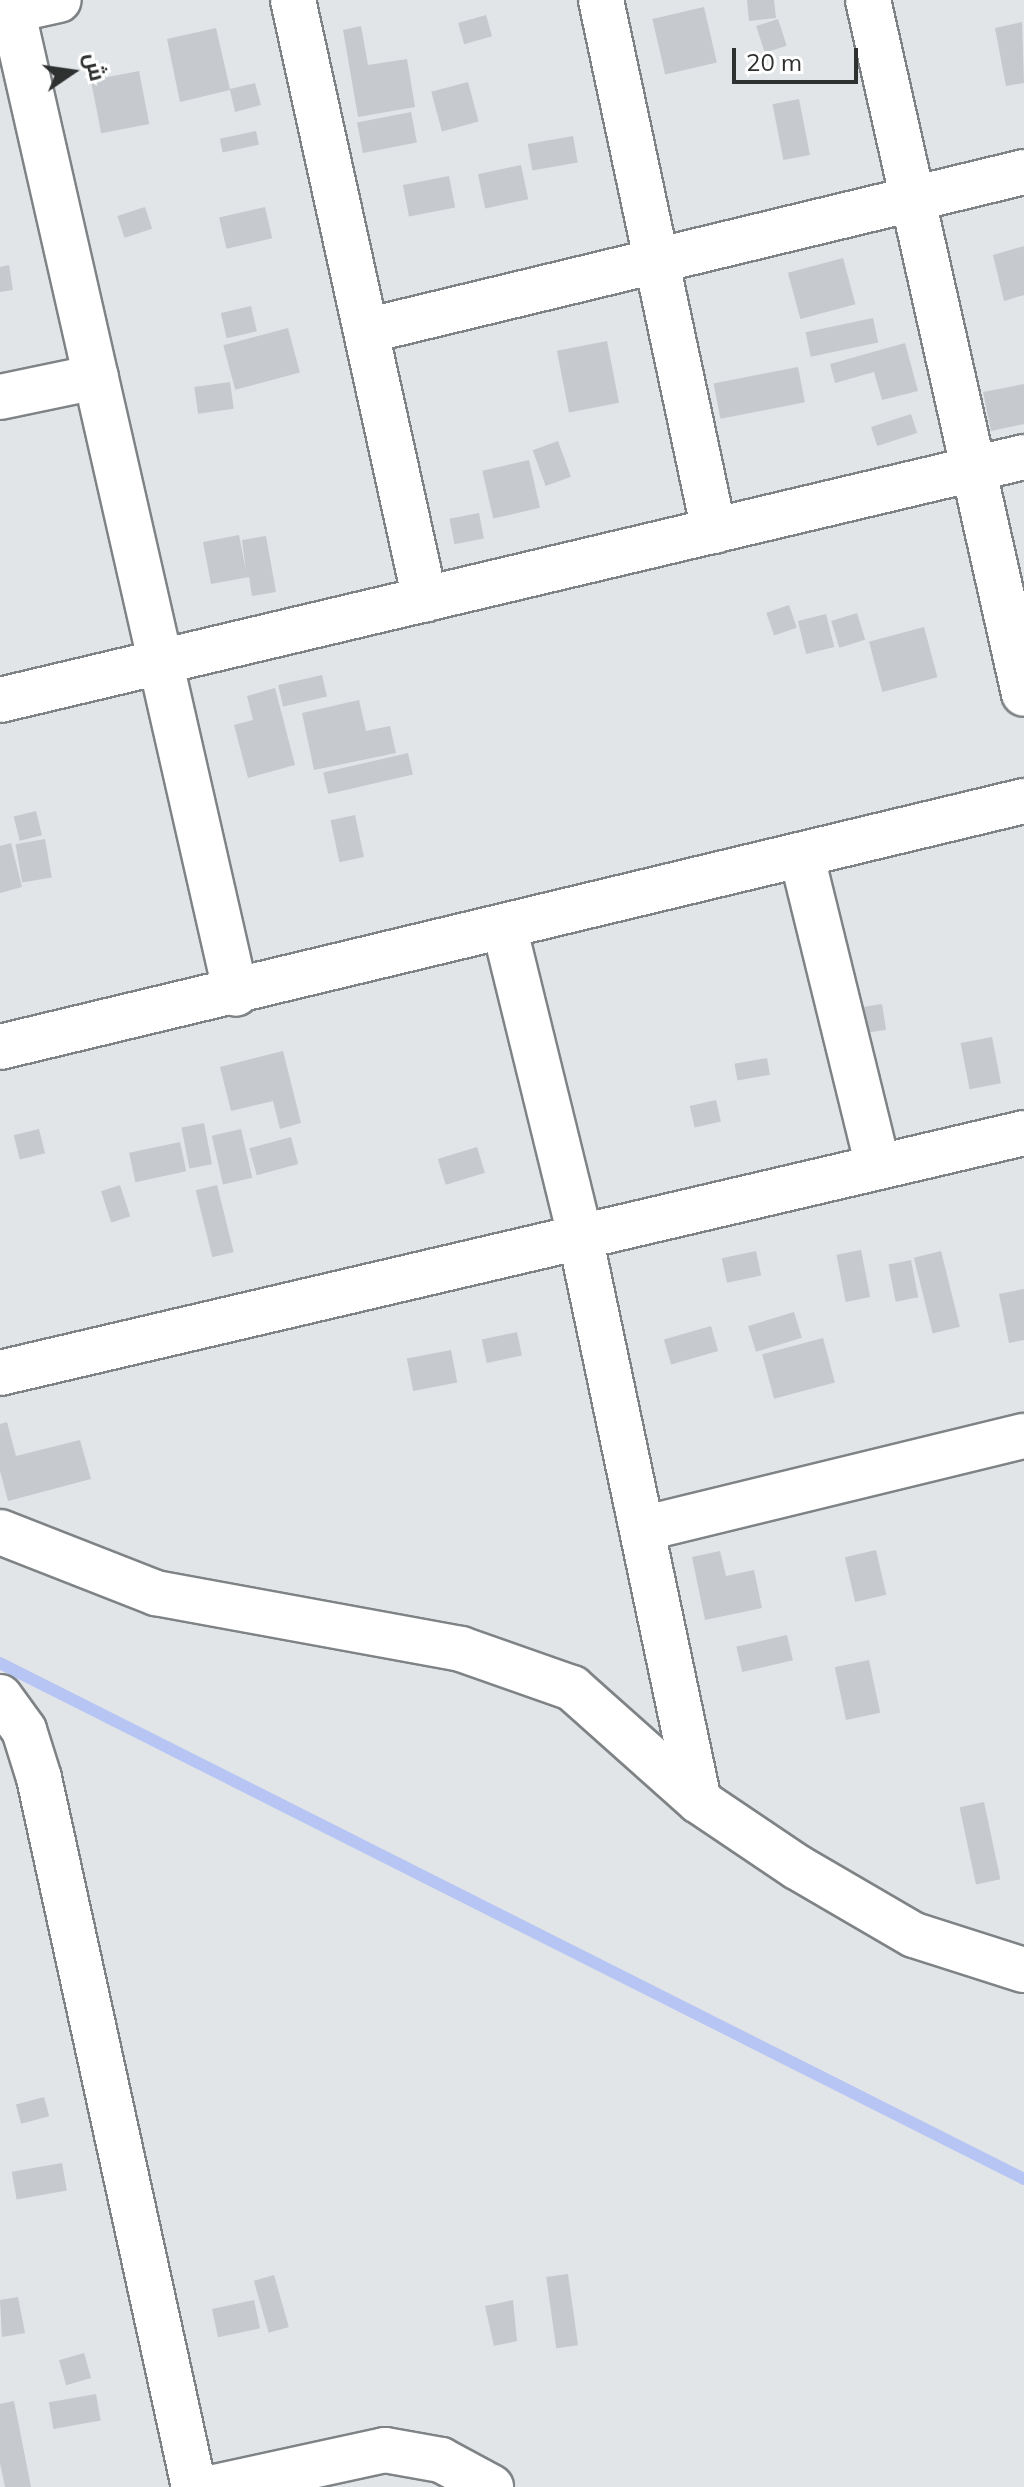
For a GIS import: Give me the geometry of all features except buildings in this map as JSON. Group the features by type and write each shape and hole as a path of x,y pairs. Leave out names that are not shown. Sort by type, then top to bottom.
{"street":[{"path":"59,0 7,8 96,377 236,994"},
{"path":"293,0 370,330 425,600"},
{"path":"601,0 659,261 714,531"},
{"path":"868,0 1024,694"},
{"path":"370,330 1024,172"},
{"path":"0,397 96,377"},
{"path":"0,700 1024,457"},
{"path":"0,1047 505,930 1024,801"},
{"path":"802,857 878,1167"},
{"path":"505,930 580,1236 699,1801"},
{"path":"0,1373 1024,1133"},
{"path":"642,1529 1024,1436"},
{"path":"0,1532 156,1593 461,1649 572,1688 699,1801 914,1935 1024,1970"},
{"path":"0,1697 24,1730 39,1778 194,2487"},
{"path":"215,2487 281,2480 385,2450 441,2460 491,2487"}],"waterway":[{"path":"0,1663 1024,2179"}]}
